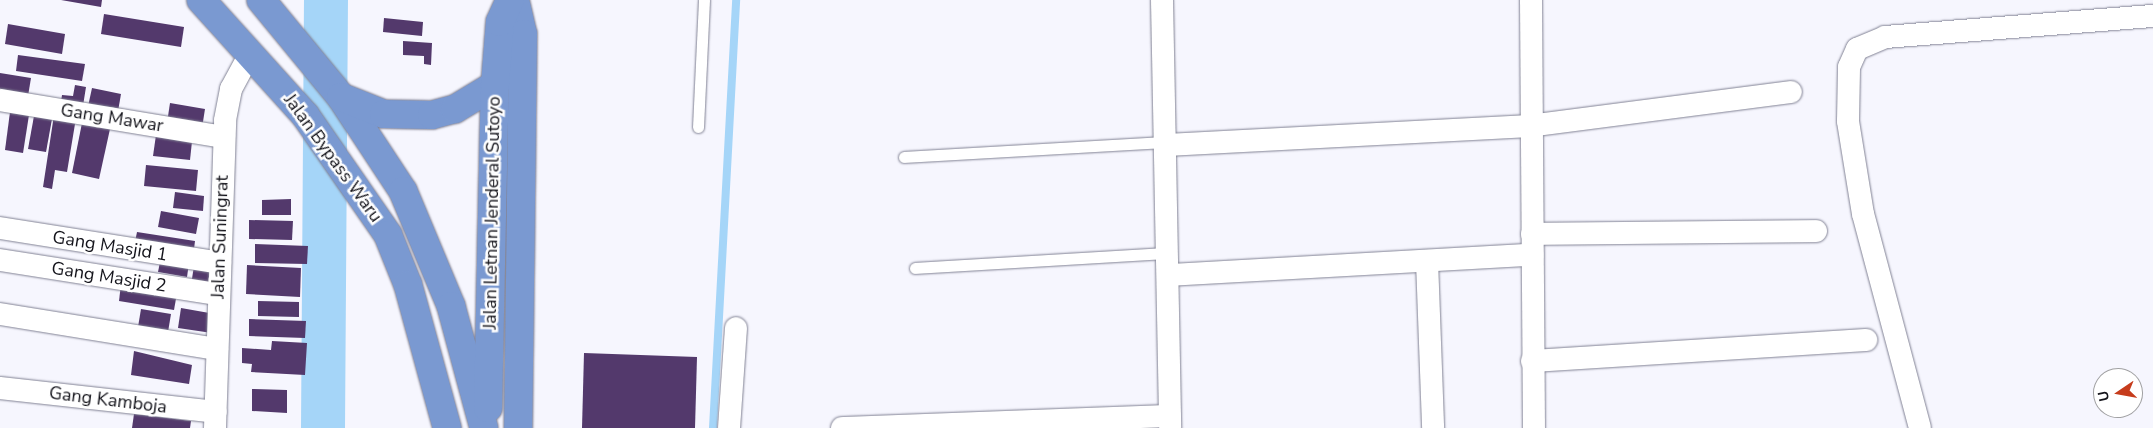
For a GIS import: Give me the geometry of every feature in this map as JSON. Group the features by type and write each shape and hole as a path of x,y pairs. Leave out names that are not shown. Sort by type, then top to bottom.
{"highway":[{"name":"Jalan Bypass Waru","path":"201,0 251,52 285,92 361,192 388,236 416,321 447,428"},
{"name":"Jalan Bypass Waru","path":"261,0 337,92 403,191 451,306 484,428"},
{"name":"Jalan Letnan Jenderal Sutoyo","path":"488,428 495,85 500,22 510,0"},
{"name":"Jalan Letnan Jenderal Sutoyo","path":"515,0 523,34 518,428"},
{"path":"337,92 384,114 416,116 455,109 495,85"},
{"path":"416,321 431,340 442,344 448,335 451,306"}],"street":[{"path":"842,428 1170,422 1168,143 1162,0"},
{"path":"1532,0 1529,126 1534,428"},
{"path":"1920,428 1863,214 1848,121 1849,68 1856,49 1885,37 2106,10 2153,16"},
{"name":"Jalan Suningrat","path":"216,420 217,294 220,263 224,137 231,88 251,52"},
{"path":"1168,143 1529,126 1791,92"},
{"name":"Gang Mawar","path":"0,100 224,137"},
{"name":"Gang Masjid 1","path":"0,228 220,263"},
{"path":"1169,275 1427,261 1532,245 1816,231"},
{"name":"Gang Masjid 2","path":"0,260 217,294"},
{"path":"1427,261 1432,428"},
{"path":"0,314 217,349"},
{"path":"729,428 736,328"},
{"path":"1532,361 1866,340"},
{"name":"Gang Kamboja","path":"0,388 216,420"}],"lane":[{"path":"698,127 704,0"},
{"path":"904,157 1168,143"},
{"path":"915,268 1169,253"}],"building":[{"path":"61,0 102,0 101,7"},
{"path":"104,14 184,27 181,47 101,34"},
{"path":"384,18 423,22 422,36 383,32"},
{"path":"8,24 65,34 62,54 5,44"},
{"path":"403,41 432,43 431,65 424,64 424,56 403,55"},
{"path":"18,55 85,64 82,81 16,71"},
{"path":"0,73 31,78 27,102 0,98"},
{"path":"75,85 86,87 82,112 60,108 62,95 73,96"},
{"path":"92,88 121,94 117,117 87,111"},
{"path":"170,103 205,109 202,128 167,123"},
{"path":"10,112 29,115 23,153 5,150"},
{"path":"54,115 76,118 67,172 55,170 52,189 43,187"},
{"path":"34,116 52,119 46,152 28,149"},
{"path":"82,123 110,129 99,179 72,173"},
{"path":"157,128 193,132 190,160 153,156"},
{"path":"146,165 198,170 196,191 144,186"},
{"path":"175,192 204,196 203,211 173,208"},
{"path":"291,199 291,215 262,215 262,200"},
{"path":"161,211 199,218 196,234 158,227"},
{"path":"249,220 293,221 292,240 249,239"},
{"path":"137,232 195,241 193,257 134,247"},
{"path":"255,244 308,246 307,264 255,263"},
{"path":"161,257 189,263 187,277 158,272"},
{"path":"247,265 301,268 300,297 246,294"},
{"path":"194,266 216,270 213,288 191,285"},
{"path":"121,284 177,293 174,310 119,301"},
{"path":"258,301 299,302 299,317 258,316"},
{"path":"181,308 215,314 212,333 178,328"},
{"path":"141,309 171,314 168,332 138,327"},
{"path":"249,319 306,321 305,338 249,336"},
{"path":"272,341 307,343 305,375 251,372 252,364 242,363 242,348 271,350"},
{"path":"134,351 192,365 189,384 131,375"},
{"path":"584,353 697,357 695,428 582,428"},
{"path":"252,389 287,390 287,413 252,411"},
{"path":"134,414 191,421 190,428 132,428"}],"waterway":[{"path":"323,428 326,0"},
{"path":"713,428 736,0"}]}
